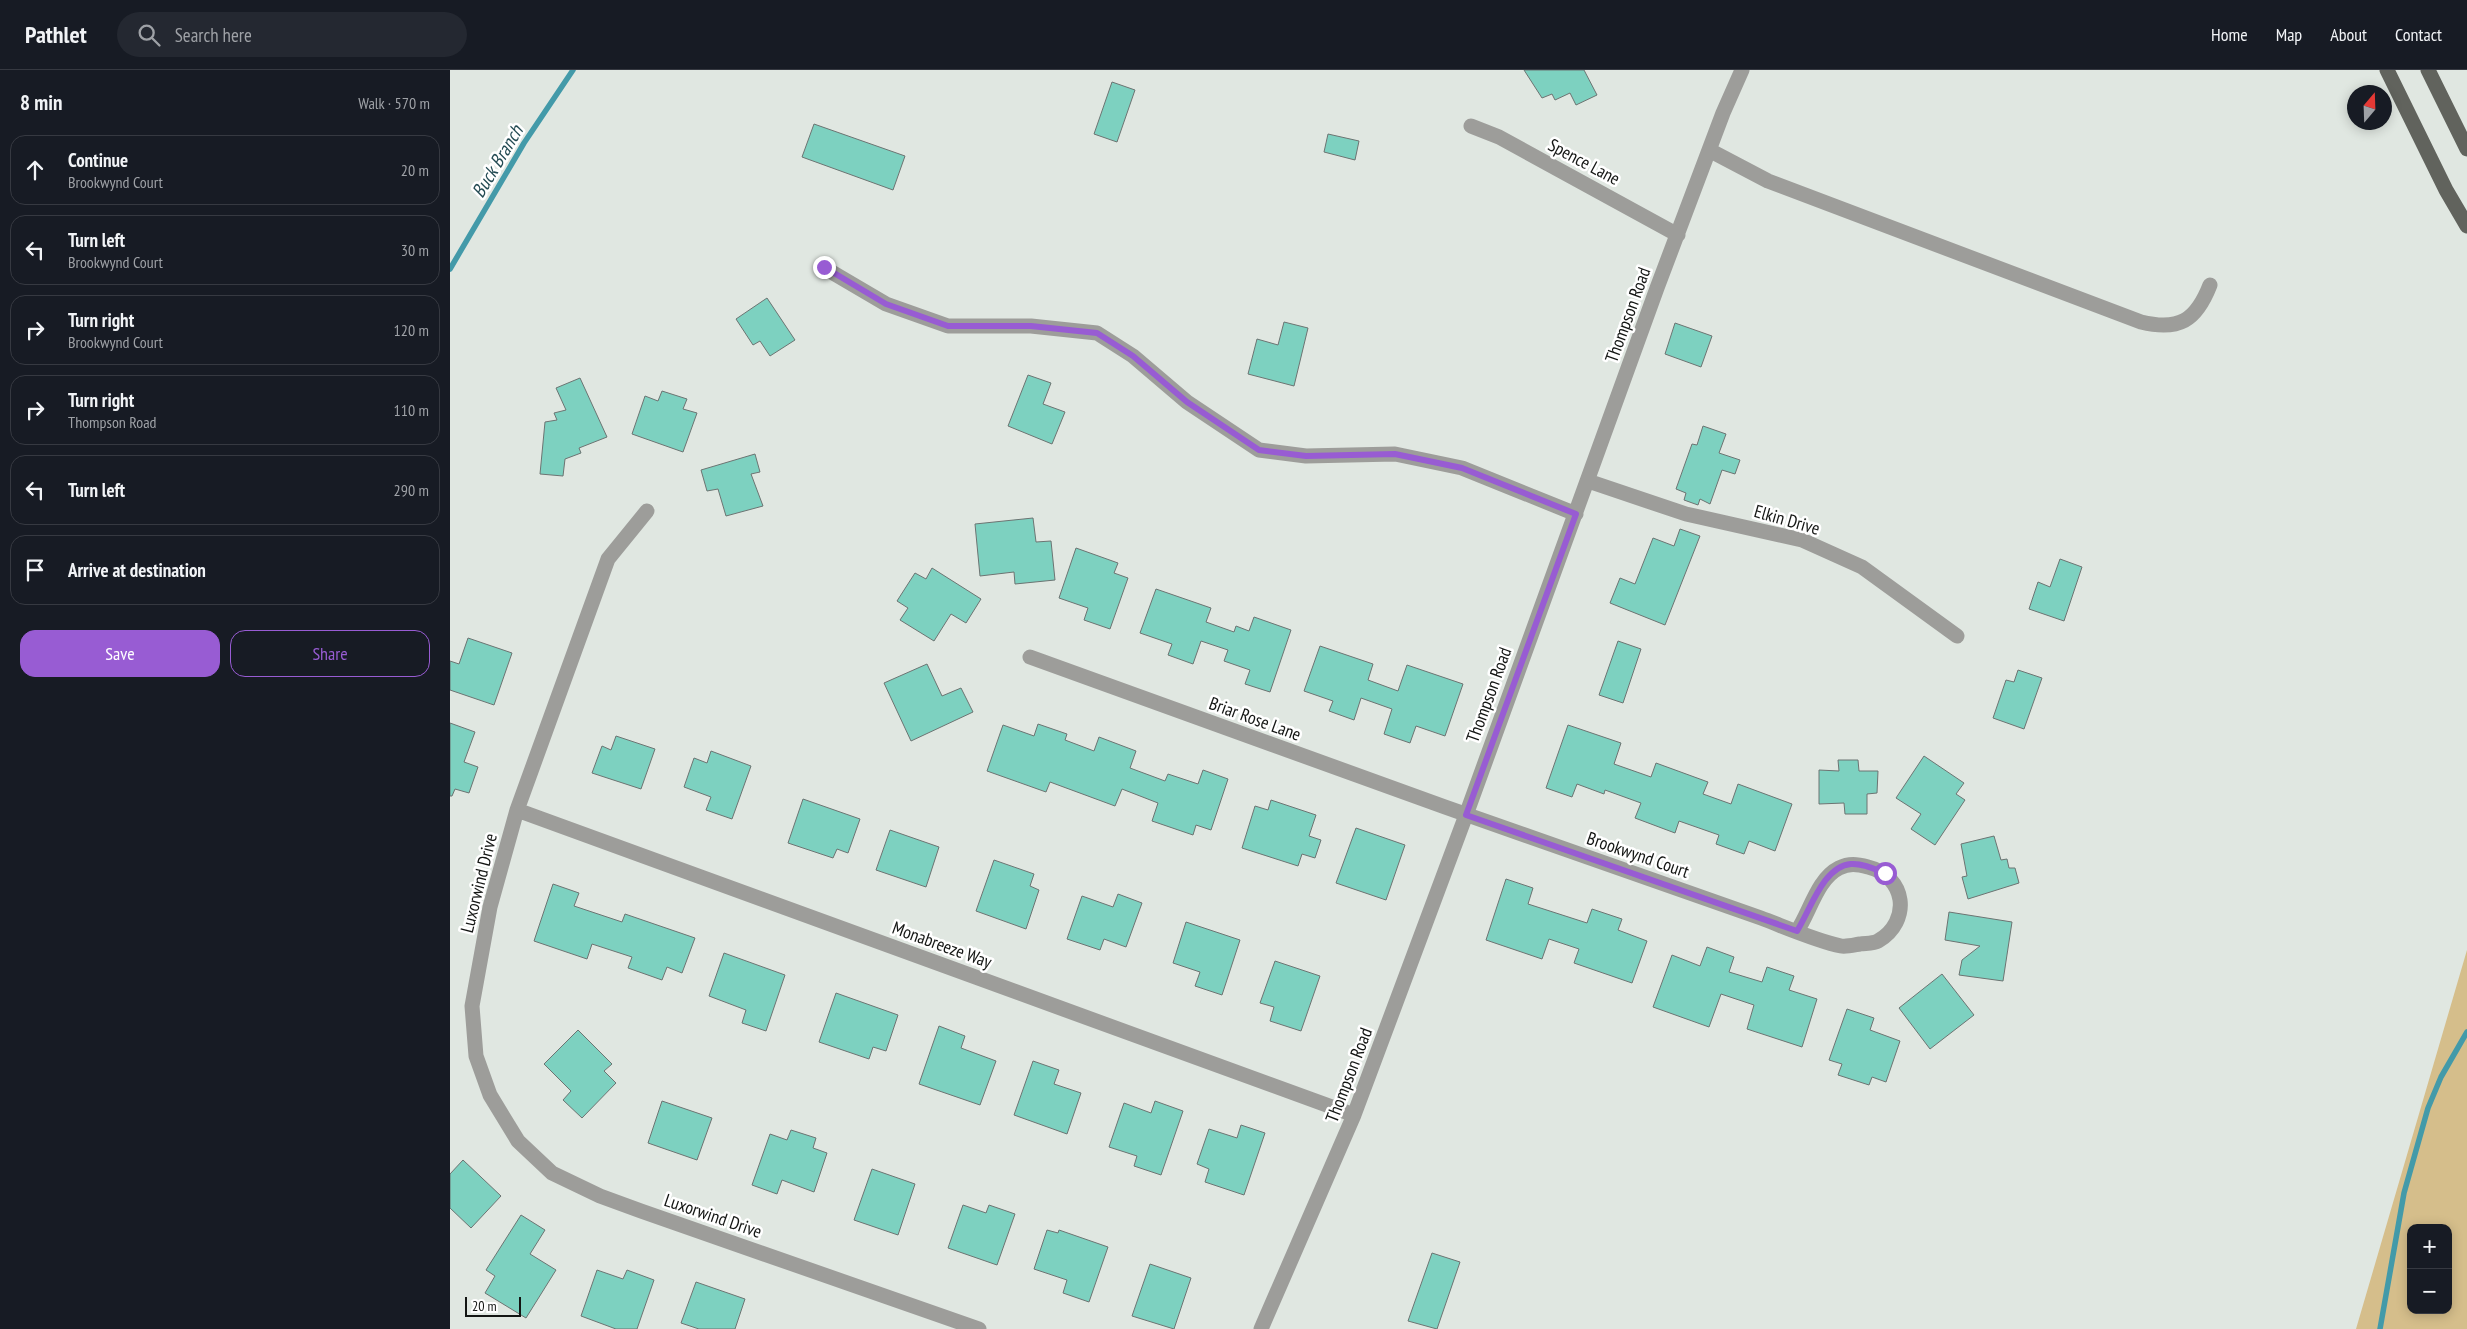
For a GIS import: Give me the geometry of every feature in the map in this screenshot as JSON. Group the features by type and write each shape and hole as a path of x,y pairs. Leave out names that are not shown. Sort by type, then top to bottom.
{"main road":[{"path":"2388,70 2446,190 2467,226"},
{"path":"2428,70 2467,149"}],"street":[{"name":"Thompson Road","path":"1261,1329 1354,1115 1466,815 1709,150 1742,70"},
{"name":"Spence Lane","path":"1471,126 1499,137 1678,234"},
{"path":"1709,150 1768,181 2141,322 2168,326 2183,323 2197,311 2210,285"},
{"path":"824,267 886,304 948,326 1031,326 1097,333 1133,356 1187,402 1259,450 1306,456 1395,454 1462,468 1576,514"},
{"name":"Elkin Drive","path":"1588,481 1686,514 1802,540 1862,567 1957,636"},
{"name":"Luxorwind Drive","path":"647,511 608,560 517,810 490,907 472,1006 476,1056 490,1095 518,1141 552,1173 600,1196 979,1329"},
{"name":"Briar Rose Lane","path":"1030,657 1466,815"},
{"name":"Monabreeze Way","path":"517,810 1354,1115"},
{"name":"Brookwynd Court","path":"1466,815 1797,931 1842,946 1877,942 1891,930 1899,916 1901,899 1896,885 1885,873 1870,867 1851,864 1837,869 1823,883 1797,931"}],"shaded area":[{"path":"2467,950 2467,1329 2356,1329"}],"building":[{"path":"1524,70 1584,70 1597,95 1576,105 1570,93 1555,100 1552,94 1542,98"},
{"path":"1112,82 1135,90 1117,142 1094,134"},
{"path":"814,124 905,156 893,190 802,157"},
{"path":"1328,134 1359,141 1355,160 1324,152"},
{"path":"767,298 795,340 770,356 760,341 753,345 736,319"},
{"path":"1284,322 1308,328 1294,386 1248,374 1257,339 1278,345"},
{"path":"1675,323 1712,336 1701,367 1665,354"},
{"path":"1028,375 1051,383 1043,404 1065,412 1052,444 1008,426"},
{"path":"580,378 607,437 579,448 581,453 565,459 563,476 540,474 545,422 557,420 554,413 566,410 556,388"},
{"path":"662,391 687,399 683,409 697,413 683,452 632,434 645,396 658,401"},
{"path":"1703,426 1726,434 1719,453 1740,460 1735,474 1722,470 1710,504 1700,499 1698,505 1684,500 1686,493 1676,489 1692,444 1697,445"},
{"path":"755,454 760,472 751,474 763,506 726,516 718,489 707,491 701,470"},
{"path":"1033,518 1036,542 1051,541 1055,580 1015,584 1014,572 980,576 975,524"},
{"path":"1680,529 1700,536 1665,625 1610,603 1620,578 1635,584 1653,538 1674,546"},
{"path":"1076,548 1118,563 1114,573 1128,578 1110,629 1084,620 1088,608 1059,598"},
{"path":"2060,559 2082,567 2064,621 2029,609 2038,582 2050,587"},
{"path":"932,568 981,599 966,623 951,614 934,641 900,620 908,608 897,601 915,573 926,579"},
{"path":"1156,589 1211,608 1206,622 1234,632 1236,626 1249,631 1254,617 1291,630 1270,692 1245,684 1250,670 1224,661 1228,650 1201,641 1193,664 1168,655 1172,644 1140,633"},
{"path":"468,638 512,653 494,705 450,690 450,661 459,664"},
{"path":"1618,641 1641,649 1623,703 1599,695"},
{"path":"1320,646 1373,664 1368,680 1398,691 1407,665 1463,684 1445,736 1416,726 1410,743 1384,734 1392,709 1361,698 1354,720 1329,711 1333,701 1304,691"},
{"path":"927,664 942,696 961,688 973,712 911,741 884,683"},
{"path":"2018,670 2042,678 2024,729 1993,718 2006,680 2014,682"},
{"path":"450,723 475,732 464,762 478,767 469,793 455,789 452,796 450,796"},
{"path":"1038,724 1067,734 1065,740 1094,751 1099,737 1136,751 1130,768 1165,781 1168,774 1198,784 1203,770 1228,779 1211,830 1196,825 1193,835 1152,821 1158,803 1122,789 1115,806 1050,782 1046,792 987,771 1003,725 1034,736"},
{"path":"1568,725 1621,743 1614,764 1651,777 1656,763 1708,782 1703,794 1731,804 1738,784 1792,804 1775,851 1749,841 1744,854 1716,844 1719,835 1679,821 1675,833 1635,818 1641,803 1605,790 1604,794 1577,784 1572,797 1546,788"},
{"path":"616,736 655,749 641,789 592,773 602,746 611,750"},
{"path":"711,751 751,766 732,819 706,810 711,797 684,787 694,758 707,763"},
{"path":"1924,756 1964,783 1956,794 1965,800 1935,845 1911,829 1921,814 1896,798"},
{"path":"1838,760 1858,760 1859,771 1878,771 1877,793 1867,794 1867,814 1845,814 1844,803 1819,804 1819,770 1839,771"},
{"path":"803,799 860,819 848,853 837,849 833,858 788,843"},
{"path":"1271,800 1316,815 1309,836 1321,840 1315,858 1302,854 1298,866 1242,848 1255,806 1268,810"},
{"path":"1356,828 1405,845 1386,900 1336,883"},
{"path":"890,830 939,847 926,887 876,870"},
{"path":"1994,836 2001,860 2007,859 2009,868 2015,868 2019,883 1968,899 1962,877 1967,876 1961,844"},
{"path":"994,860 1034,874 1030,886 1039,890 1026,929 976,911"},
{"path":"1506,879 1533,888 1528,904 1587,923 1592,909 1622,919 1618,930 1647,941 1632,983 1574,963 1579,949 1549,939 1542,959 1486,940"},
{"path":"553,884 579,893 574,906 622,922 625,914 695,938 682,973 667,967 662,980 628,968 632,957 592,944 587,959 534,941"},
{"path":"1118,894 1142,903 1126,947 1104,939 1100,950 1067,939 1082,896 1113,907"},
{"path":"1949,912 2012,922 2003,981 1959,975 1962,960 1980,946 1945,940"},
{"path":"1186,922 1240,940 1222,995 1195,986 1200,972 1173,963"},
{"path":"1707,947 1734,957 1729,972 1762,982 1767,967 1794,976 1789,990 1817,999 1802,1047 1747,1029 1754,1005 1721,994 1709,1027 1653,1007 1672,955 1700,966"},
{"path":"724,953 785,975 766,1031 742,1023 746,1010 709,996"},
{"path":"1275,961 1320,976 1301,1031 1270,1021 1274,1007 1260,1003"},
{"path":"1942,974 1974,1015 1930,1049 1899,1008"},
{"path":"836,993 898,1015 886,1051 873,1047 869,1059 819,1042"},
{"path":"1847,1009 1874,1018 1870,1030 1900,1041 1886,1082 1872,1077 1869,1085 1838,1075 1842,1064 1829,1060"},
{"path":"939,1026 965,1036 961,1048 996,1061 980,1105 919,1084"},
{"path":"578,1030 612,1064 604,1071 616,1083 582,1118 563,1100 571,1091 544,1064"},
{"path":"1033,1061 1059,1070 1054,1084 1081,1093 1067,1134 1014,1115"},
{"path":"662,1101 712,1118 697,1160 648,1143"},
{"path":"1155,1101 1183,1111 1161,1175 1134,1166 1137,1156 1109,1147 1124,1103 1151,1113"},
{"path":"1241,1125 1265,1133 1244,1195 1205,1182 1209,1169 1197,1164 1209,1129 1237,1138"},
{"path":"791,1130 816,1138 813,1148 827,1153 814,1192 782,1180 777,1194 752,1185 770,1134 787,1140"},
{"path":"463,1160 501,1196 471,1228 450,1208 450,1174"},
{"path":"872,1169 915,1184 898,1235 854,1220"},
{"path":"963,1205 986,1213 989,1205 1015,1214 997,1265 948,1248"},
{"path":"521,1215 545,1230 530,1254 556,1270 526,1318 485,1293 495,1276 486,1270"},
{"path":"1047,1230 1058,1233 1059,1230 1108,1247 1089,1302 1063,1293 1067,1280 1034,1269"},
{"path":"1432,1253 1460,1262 1437,1329 1408,1321"},
{"path":"1150,1264 1191,1278 1174,1329 1132,1316"},
{"path":"597,1270 623,1279 627,1270 654,1280 637,1329 616,1329 581,1316"},
{"path":"696,1282 745,1299 735,1329 699,1329 681,1323"}],"waterway":[{"name":"Buck Branch","path":"450,269 524,143 573,70"},
{"path":"2380,1329 2404,1193 2428,1108 2441,1077 2467,1032"}],"route":[{"path":"824,267 886,304 948,326 1031,326 1097,333 1133,356 1187,402 1259,450 1306,456 1395,454 1462,468 1576,514 1466,815 1797,931 1808,915 1814,898 1823,883 1837,869 1851,864 1870,867 1885,873"}]}
